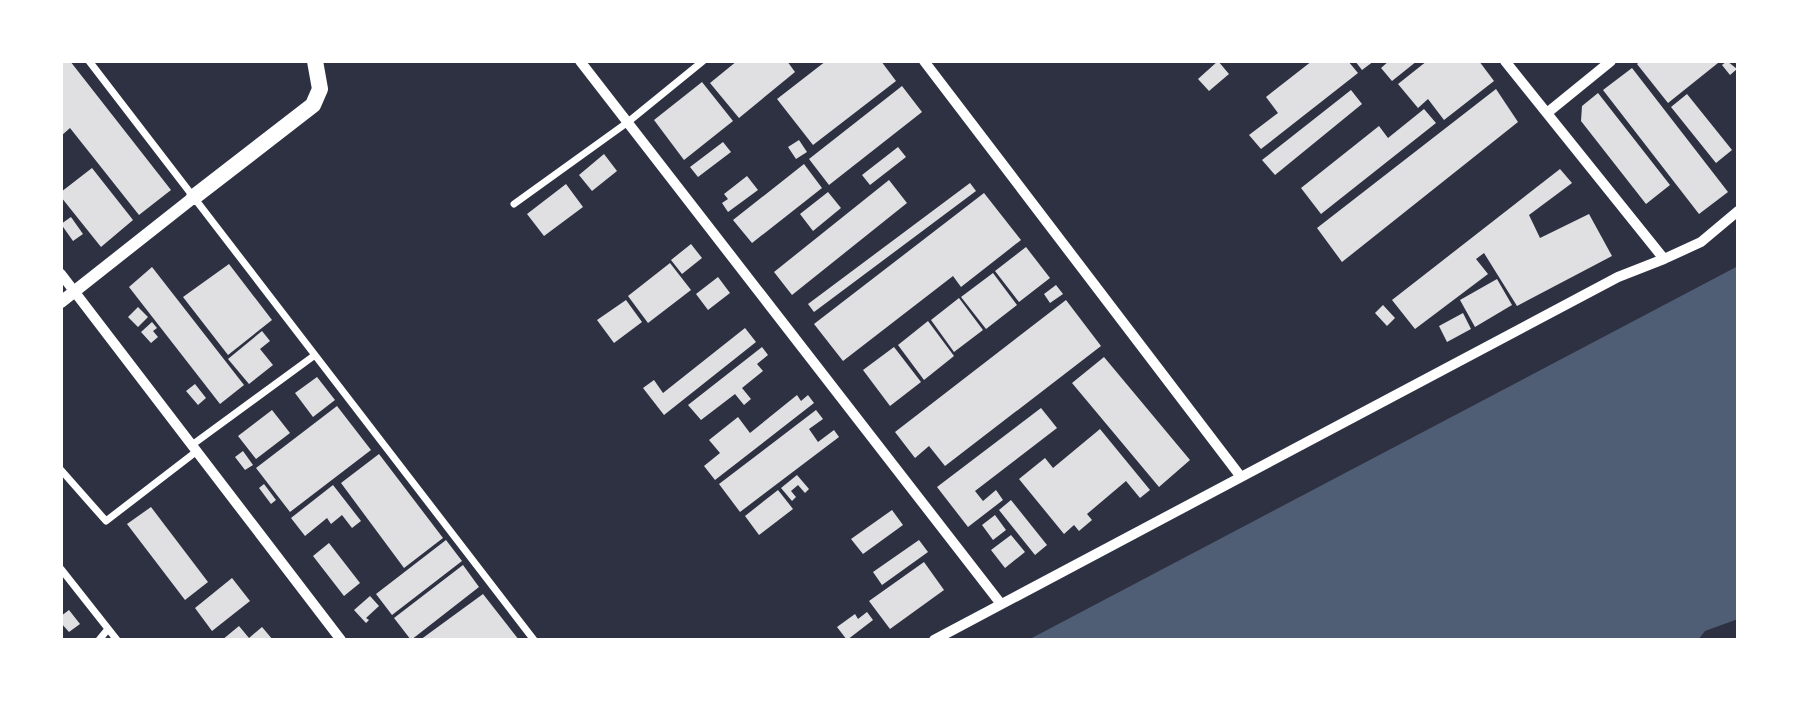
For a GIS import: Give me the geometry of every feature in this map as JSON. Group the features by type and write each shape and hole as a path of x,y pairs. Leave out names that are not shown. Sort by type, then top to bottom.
{"highway":[{"path":"194,197 313,104 320,89 315,61"}],"main road":[{"path":"61,302 194,197"}],"street":[{"path":"89,61 534,640"},
{"path":"580,61 1001,604"},
{"path":"514,204 628,122 703,61"},
{"path":"924,61 1241,477"},
{"path":"1505,61 1664,260"},
{"path":"1546,113 1611,61"},
{"path":"934,640 1618,277 1664,260 1701,242 1738,211"},
{"path":"61,274 341,640"},
{"path":"61,470 106,520 315,355"},
{"path":"61,569 117,640"},
{"path":"99,640 108,629"}],"water":[{"path":"1738,266 1738,619 1705,631 1698,640 1028,640"}],"building":[{"path":"61,61 70,61 171,190 139,215 70,128 61,136"},
{"path":"737,61 787,61 795,72 739,118 710,83"},
{"path":"826,61 881,61 896,81 813,145 777,99"},
{"path":"1218,61 1229,74 1209,91 1198,79"},
{"path":"1312,61 1348,61 1358,73 1261,149 1249,135 1278,113 1266,97"},
{"path":"1355,61 1374,61 1362,70"},
{"path":"1389,61 1417,61 1392,81 1381,68"},
{"path":"1427,61 1479,61 1494,81 1444,120 1428,99 1418,108 1398,84"},
{"path":"1640,61 1718,63 1668,103 1637,64"},
{"path":"1727,61 1737,69 1730,75 1722,65"},
{"path":"1632,68 1728,192 1699,214 1603,90"},
{"path":"702,82 733,121 684,160 654,120"},
{"path":"902,86 922,112 829,185 809,159"},
{"path":"1496,89 1518,122 1342,262 1317,228"},
{"path":"1351,90 1362,104 1275,175 1262,160"},
{"path":"1598,93 1670,185 1646,204 1581,121 1582,106"},
{"path":"1687,94 1732,150 1716,163 1671,107"},
{"path":"1424,109 1436,123 1321,214 1301,188 1379,126 1388,138"},
{"path":"799,140 807,152 796,159 788,147"},
{"path":"723,142 731,152 698,177 690,167"},
{"path":"898,147 906,157 870,185 862,175"},
{"path":"604,154 617,171 592,191 579,175"},
{"path":"804,164 822,188 752,243 733,220"},
{"path":"92,168 133,220 101,247 61,197 61,192"},
{"path":"1560,169 1572,183 1529,215 1540,238 1589,214 1612,256 1517,306 1484,253 1476,259 1488,274 1415,329 1392,300"},
{"path":"747,176 758,190 728,212 722,203 728,199 724,194"},
{"path":"889,180 907,203 792,295 774,272"},
{"path":"970,183 976,191 814,312 808,304"},
{"path":"566,184 583,207 544,236 527,214"},
{"path":"828,192 841,208 813,231 800,214"},
{"path":"984,193 1021,240 961,287 953,276 843,361 814,324"},
{"path":"71,217 83,234 73,241 61,224"},
{"path":"691,244 702,258 682,274 671,260"},
{"path":"1026,247 1050,278 1019,302 995,271"},
{"path":"670,263 691,290 648,323 628,296"},
{"path":"229,264 272,320 228,355 183,297"},
{"path":"152,267 244,385 220,404 129,287"},
{"path":"993,273 1017,305 986,329 961,297"},
{"path":"718,277 730,293 708,310 696,294"},
{"path":"1497,279 1512,305 1475,327 1460,300"},
{"path":"1056,285 1063,294 1050,303 1044,294"},
{"path":"959,298 983,330 954,352 931,320"},
{"path":"626,300 642,322 614,343 597,320"},
{"path":"1066,300 1101,346 945,466 929,446 915,458 895,432"},
{"path":"1383,305 1395,318 1387,326 1375,313"},
{"path":"138,307 148,317 138,327 128,317"},
{"path":"1463,313 1471,329 1447,342 1439,326"},
{"path":"928,321 954,356 924,380 898,345"},
{"path":"152,322 157,328 153,331 158,337 151,343 141,332"},
{"path":"745,328 756,342 664,415 643,388 654,380 663,393"},
{"path":"262,331 270,341 260,349 273,365 249,384 228,359"},
{"path":"762,347 768,355 757,364 763,371 742,388 751,399 744,405 735,394 701,420 688,405"},
{"path":"894,347 921,382 890,406 863,370"},
{"path":"1104,357 1190,460 1159,487 1072,383"},
{"path":"317,377 335,400 313,417 295,393"},
{"path":"195,384 206,398 198,405 186,391"},
{"path":"797,395 801,401 808,395 814,403 715,480 704,466 720,453 709,440 738,417 750,433"},
{"path":"337,406 371,450 290,512 256,468"},
{"path":"1041,408 1057,428 975,491 983,501 996,490 1003,500 968,527 937,487"},
{"path":"272,410 290,433 256,459 238,436"},
{"path":"816,410 823,419 809,429 818,442 834,430 839,437 740,512 719,484"},
{"path":"1100,429 1150,490 1140,498 1126,481 1087,514 1092,520 1079,531 1074,525 1064,534 1019,479 1045,458 1053,468"},
{"path":"243,451 253,465 245,470 235,457"},
{"path":"379,454 443,538 404,568 341,483"},
{"path":"797,475 809,489 805,493 798,485 791,491 796,497 792,501 781,488"},
{"path":"264,484 276,500 271,504 259,488"},
{"path":"333,485 361,521 352,528 342,515 331,524 327,518 305,536 291,518"},
{"path":"778,490 793,509 759,535 745,516"},
{"path":"1011,500 1047,545 1035,555 999,510"},
{"path":"151,507 208,582 185,600 127,524"},
{"path":"892,510 903,525 863,554 851,539"},
{"path":"995,515 1006,530 993,540 982,525"},
{"path":"1011,535 1025,552 1005,568 991,550"},
{"path":"446,540 462,561 392,615 376,594"},
{"path":"919,540 928,552 882,585 873,572"},
{"path":"329,543 360,583 344,596 313,556"},
{"path":"924,562 944,590 890,629 869,601"},
{"path":"463,565 479,587 411,640 394,618"},
{"path":"232,578 250,601 212,631 195,608"},
{"path":"483,594 519,640 420,640"},
{"path":"370,596 379,606 366,618 369,620 366,623 354,610"},
{"path":"69,610 80,624 69,632 61,623 61,616"},
{"path":"867,612 873,620 847,640 837,627 855,614 858,619"},
{"path":"239,626 249,638 262,627 273,640 222,640"}]}
